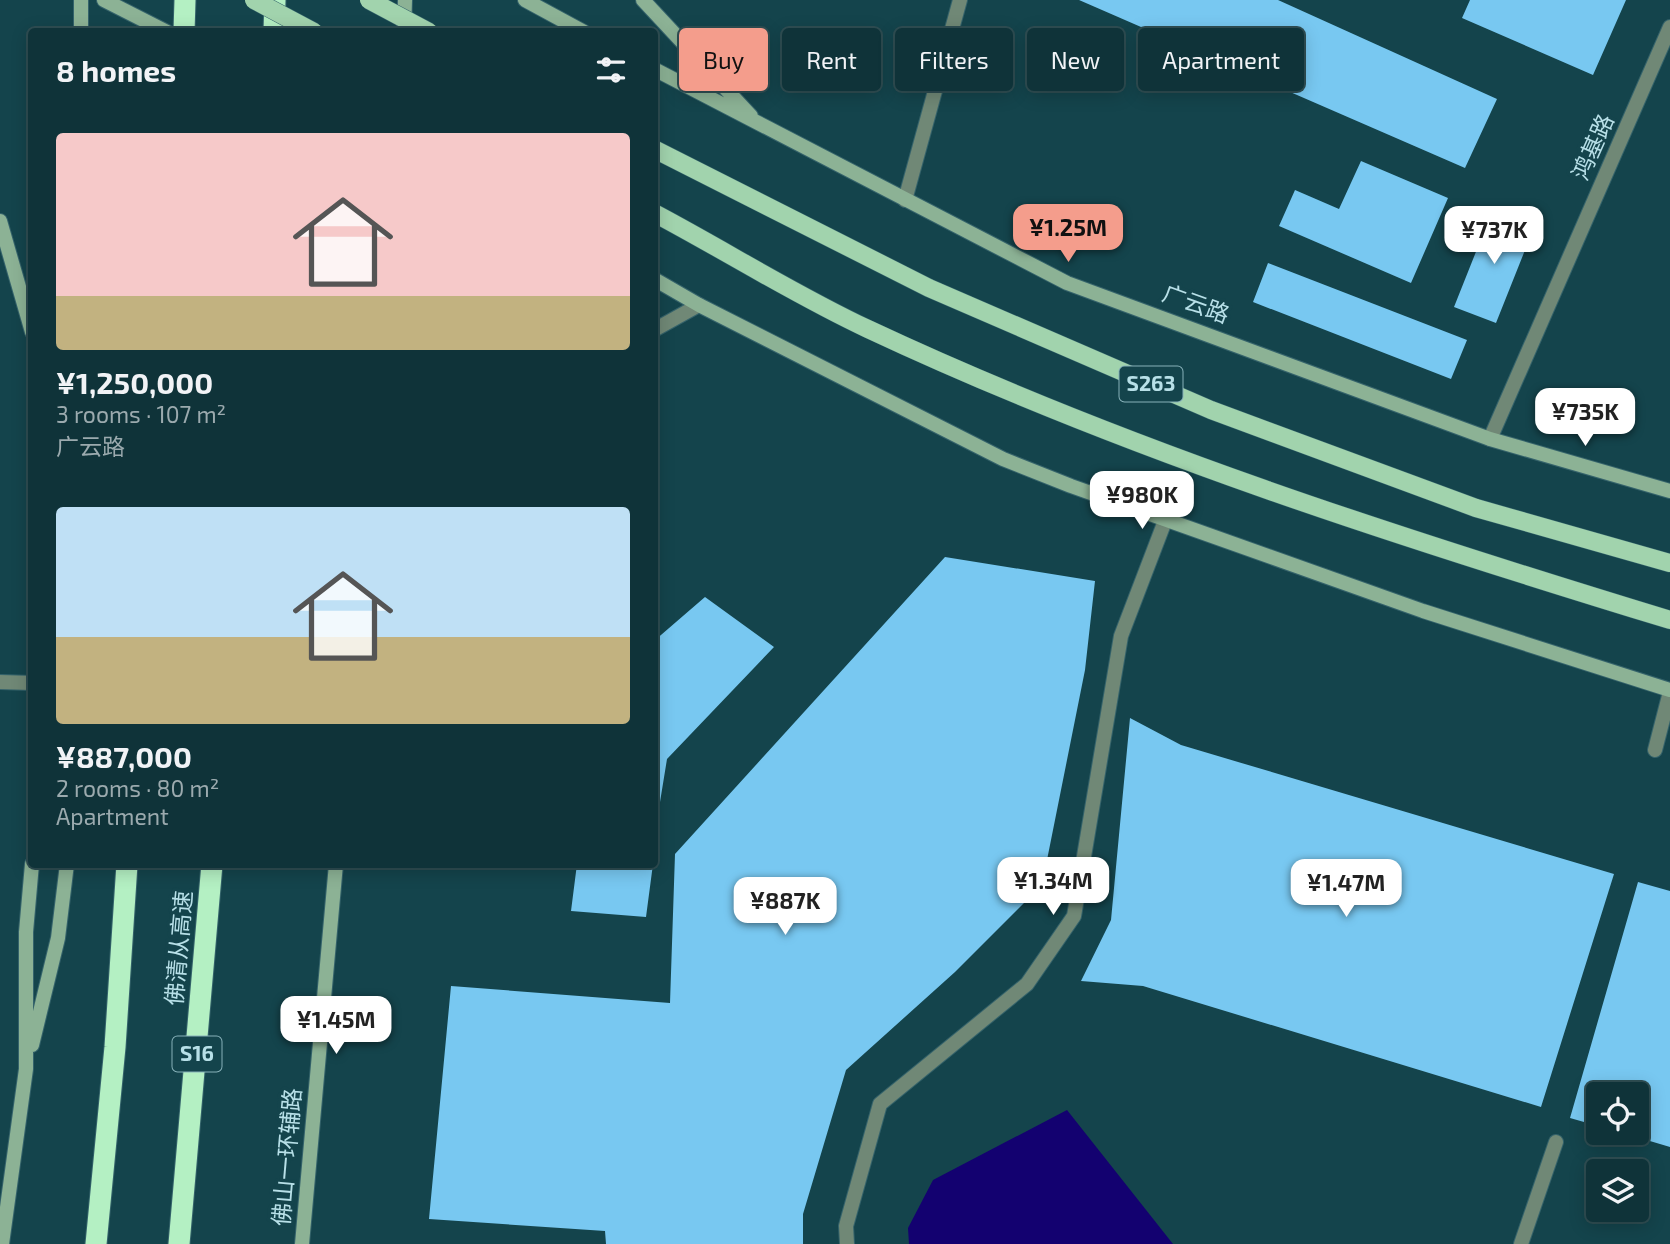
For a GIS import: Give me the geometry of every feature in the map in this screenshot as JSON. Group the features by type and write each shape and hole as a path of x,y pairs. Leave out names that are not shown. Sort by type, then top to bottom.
{"highway":[{"path":"184,28 185,0"},
{"path":"274,28 275,0"},
{"path":"96,1244 115,1047 127,868"},
{"name":"佛清从高速","path":"179,1244 212,868"}],"main road":[{"path":"81,0 82,28"},
{"path":"104,0 159,28"},
{"path":"254,0 306,28"},
{"path":"369,0 422,28"},
{"path":"404,28 405,0"},
{"path":"525,0 577,28"},
{"path":"643,0 759,125"},
{"name":"广云路","path":"658,71 1067,283 1490,439 1670,491"},
{"name":"S263","path":"658,151 929,288 1211,410 1476,508 1670,563"},
{"name":"S263","path":"658,215 865,328 1114,434 1398,536 1670,620"},
{"path":"0,221 28,318"},
{"path":"658,281 699,305 1003,459 1165,521 1423,611 1670,691"},
{"path":"26,1069 26,932 32,868"},
{"path":"2,1244 26,1069 58,938 67,868"},
{"name":"佛山一环辅路","path":"302,1244 336,868"}],"street":[{"path":"905,200 960,0"},
{"name":"鸿基路","path":"1490,439 1670,27"},
{"path":"658,328 699,305"},
{"path":"847,1244 846,1226 880,1104 1027,984 1074,916 1121,636 1165,521"},
{"path":"0,682 28,683"},
{"path":"1655,750 1670,691"},
{"path":"1521,1244 1556,1142"}],"shaded area":[{"path":"1067,1110 1173,1244 909,1244 908,1228 933,1180"}],"building":[{"path":"1079,0 1278,0 1497,99 1465,168 1288,91 1304,91 1304,28 1143,28"},
{"path":"1470,0 1626,0 1593,75 1462,18"},
{"path":"1361,161 1448,198 1411,283 1279,226 1295,190 1339,209"},
{"path":"1493,209 1535,225 1496,323 1454,307"},
{"path":"1268,263 1467,340 1451,379 1253,302"},
{"path":"945,557 1095,581 1085,670 1042,885 955,972 846,1070 803,1214 803,1244 606,1244 605,1231 429,1219 451,986 670,1003 675,854"},
{"path":"705,597 774,647 667,759 658,814 658,638"},
{"path":"1130,718 1181,745 1614,874 1541,1107 1143,986 1081,981 1111,920"},
{"path":"576,868 652,868 646,917 571,911"},
{"path":"1638,882 1670,891 1670,1147 1649,1141 1649,1082 1586,1082 1586,1123 1570,1118"}]}
